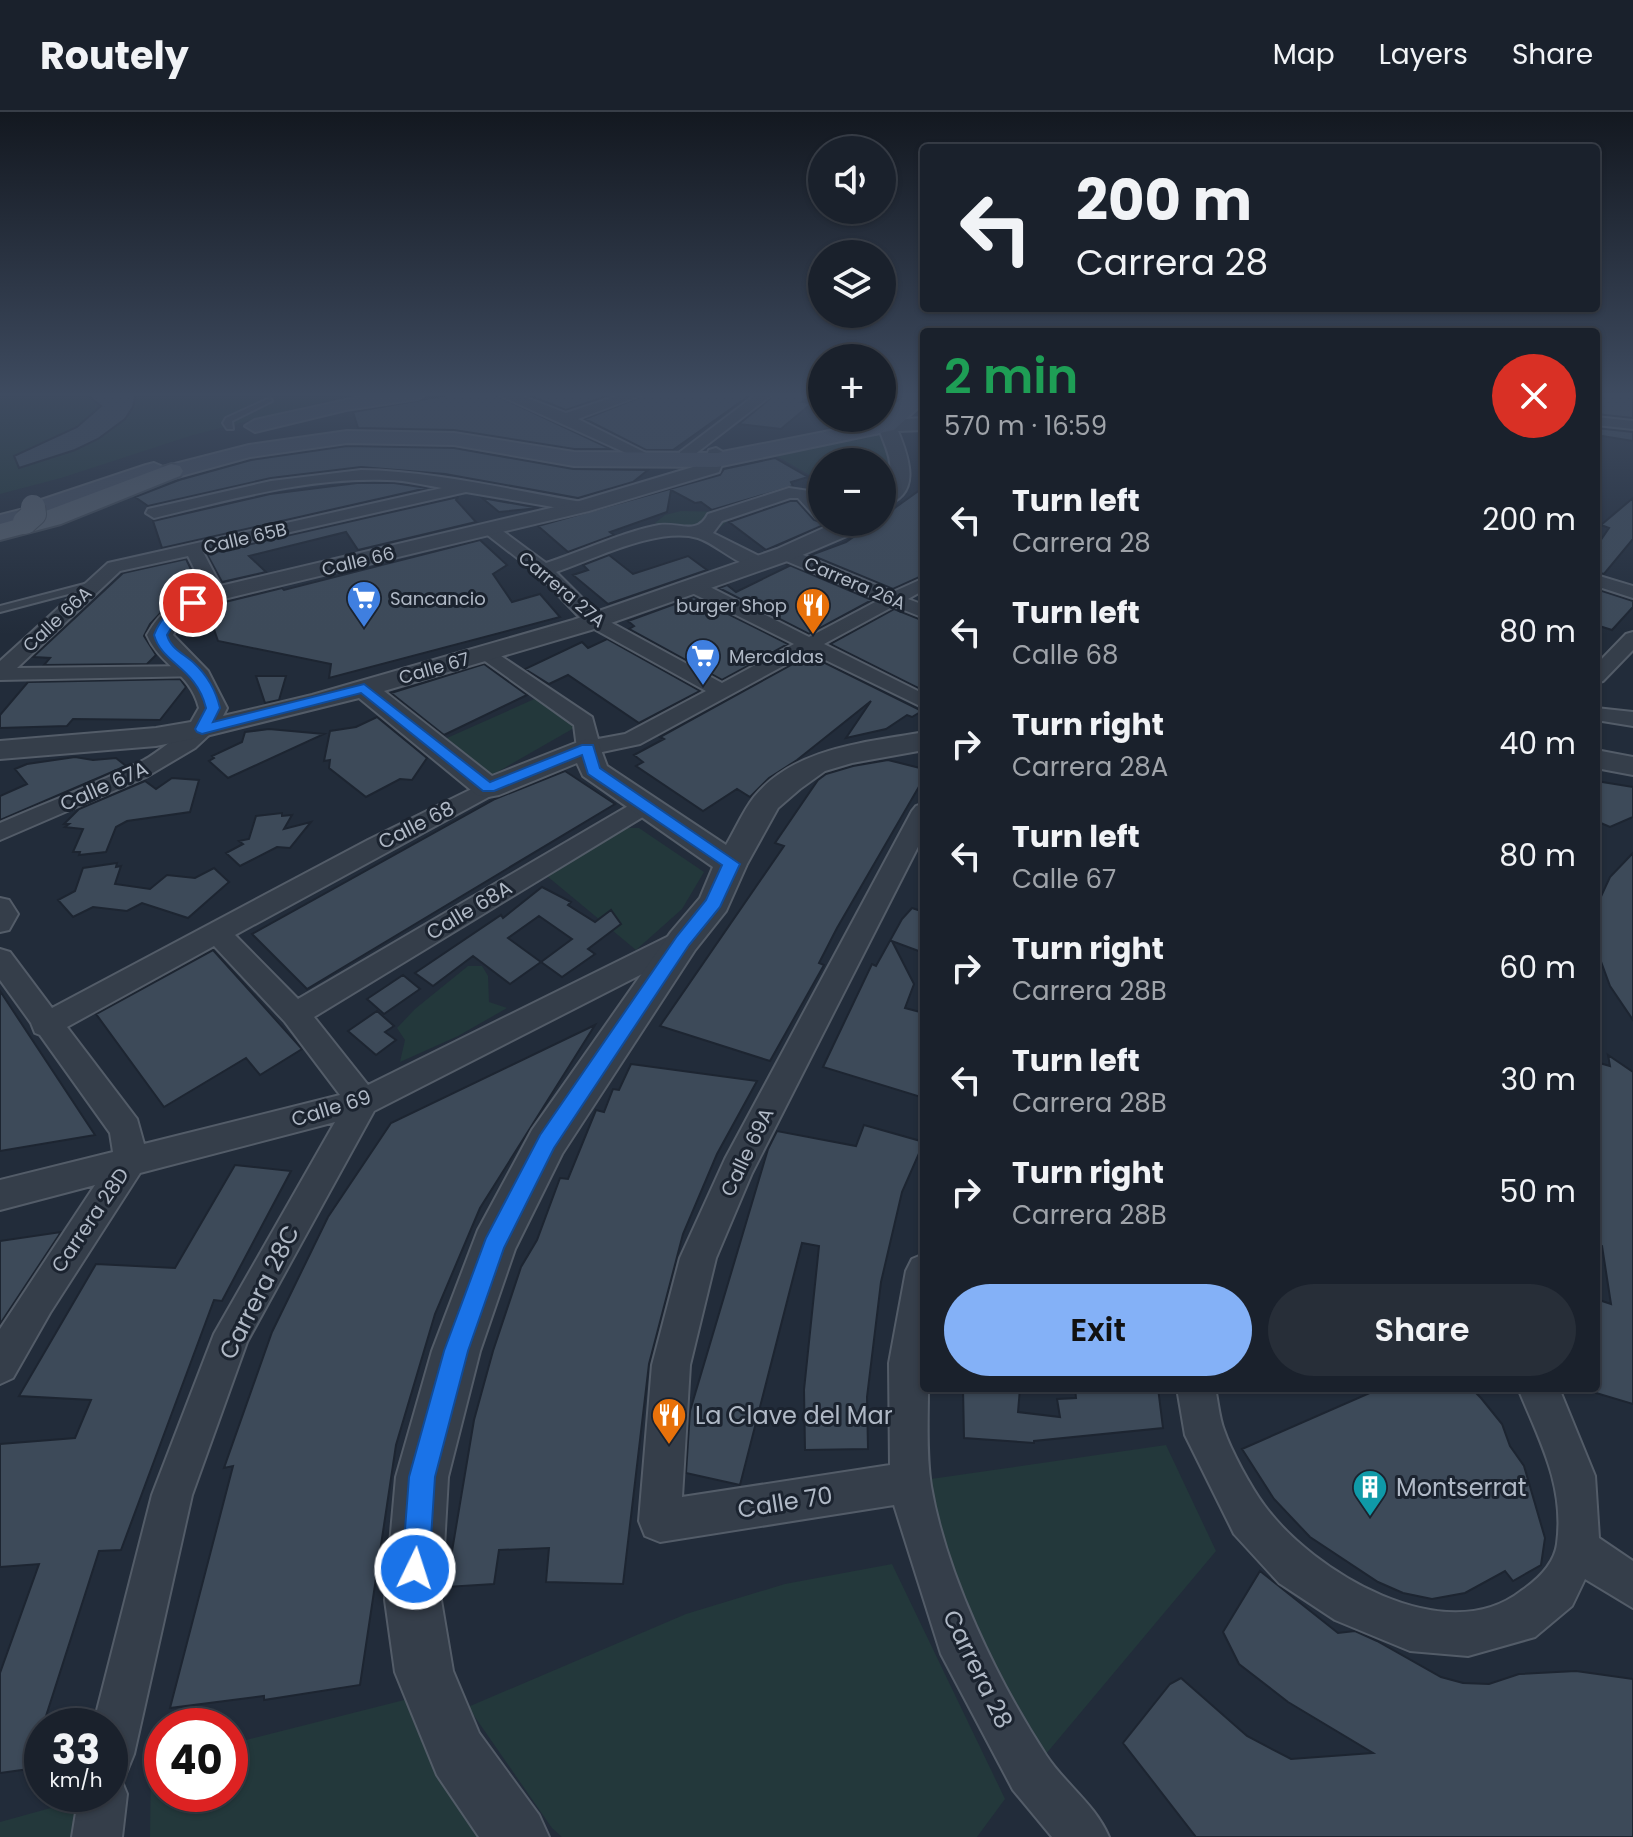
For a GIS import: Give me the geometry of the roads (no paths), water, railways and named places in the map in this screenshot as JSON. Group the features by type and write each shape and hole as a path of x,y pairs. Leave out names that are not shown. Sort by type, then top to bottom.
{"main road":[{"path":"13,519 0,502 105,474"},
{"path":"13,519 43,495 113,474"},
{"path":"13,519 52,518 135,474"},
{"path":"13,519 144,474"}],"street":[{"name":"Calle 66","path":"577,505 666,474"},
{"name":"Calle 66","path":"195,672 163,645 160,635 164,624 174,613 216,594 490,530 692,474"},
{"path":"154,513 329,476 391,475 577,505"},
{"name":"Calle 65B","path":"114,567 469,487"},
{"path":"701,533 713,525 714,518 796,492 808,498"},
{"name":"Carrera 27A","path":"490,530 544,570 594,621 721,691"},
{"path":"544,570 661,530 701,533 759,563"},
{"name":"Calle 67","path":"0,750 156,737 202,729 364,688 594,621 785,554 813,536"},
{"path":"193,549 216,594"},
{"name":"Carrera 26A","path":"785,554 920,610"},
{"name":"Calle 66A","path":"0,673 114,567"},
{"path":"1600,581 1626,589 1633,572"},
{"name":"Calle 68","path":"45,1025 218,934 357,854 488,788 588,748 632,739 920,585"},
{"path":"693,586 920,700"},
{"path":"1600,673 1633,638"},
{"path":"485,654 584,722 593,770 643,807 731,864"},
{"path":"0,673 195,672 209,691 213,708 202,729"},
{"path":"364,688 488,788"},
{"path":"1600,713 1626,718"},
{"name":"Calle 67A","path":"0,832 165,758 192,742 202,729"},
{"name":"Calle 69","path":"517,1837 458,1754 424,1672 413,1600 422,1477 456,1351 494,1245 547,1142 683,941 714,903 731,864 766,803 802,774 846,755 920,742"},
{"path":"1600,760 1633,766"},
{"name":"Calle 68A","path":"295,1014 643,807"},
{"name":"Calle 69A","path":"660,1521 671,1365 698,1258 737,1169 920,819"},
{"path":"0,907 5,914 0,923"},
{"path":"218,934 295,1014 363,1102"},
{"name":"Calle 69","path":"0,1195 363,1102 683,941"},
{"name":"Carrera 28D","path":"0,959 45,1025 126,1129 130,1161 37,1301 0,1365"},
{"name":"Carrera 28C","path":"121,1708 172,1495 232,1334 363,1102"},
{"name":"Carrera 28","path":"920,1294 908,1363 910,1482 917,1518 957,1638 1030,1773 1084,1837"},
{"path":"1197,1392 1205,1435 1249,1519 1294,1568 1350,1605 1410,1629 1468,1634 1519,1621 1557,1591 1578,1549 1575,1476 1540,1392"},
{"name":"Calle 70","path":"660,1521 910,1482"},
{"path":"1578,1549 1633,1586"},
{"path":"97,1837 100,1812"}],"lane":[{"path":"0,609 96,584"}],"place":[{"name":"Sancancio","path":"364,629"},
{"name":"burger Shop","path":"813,636"},
{"name":"Mercaldas","path":"703,687"},
{"name":"La Clave del Mar","path":"669,1446"},
{"name":"Montserrat","path":"1370,1518"}]}
